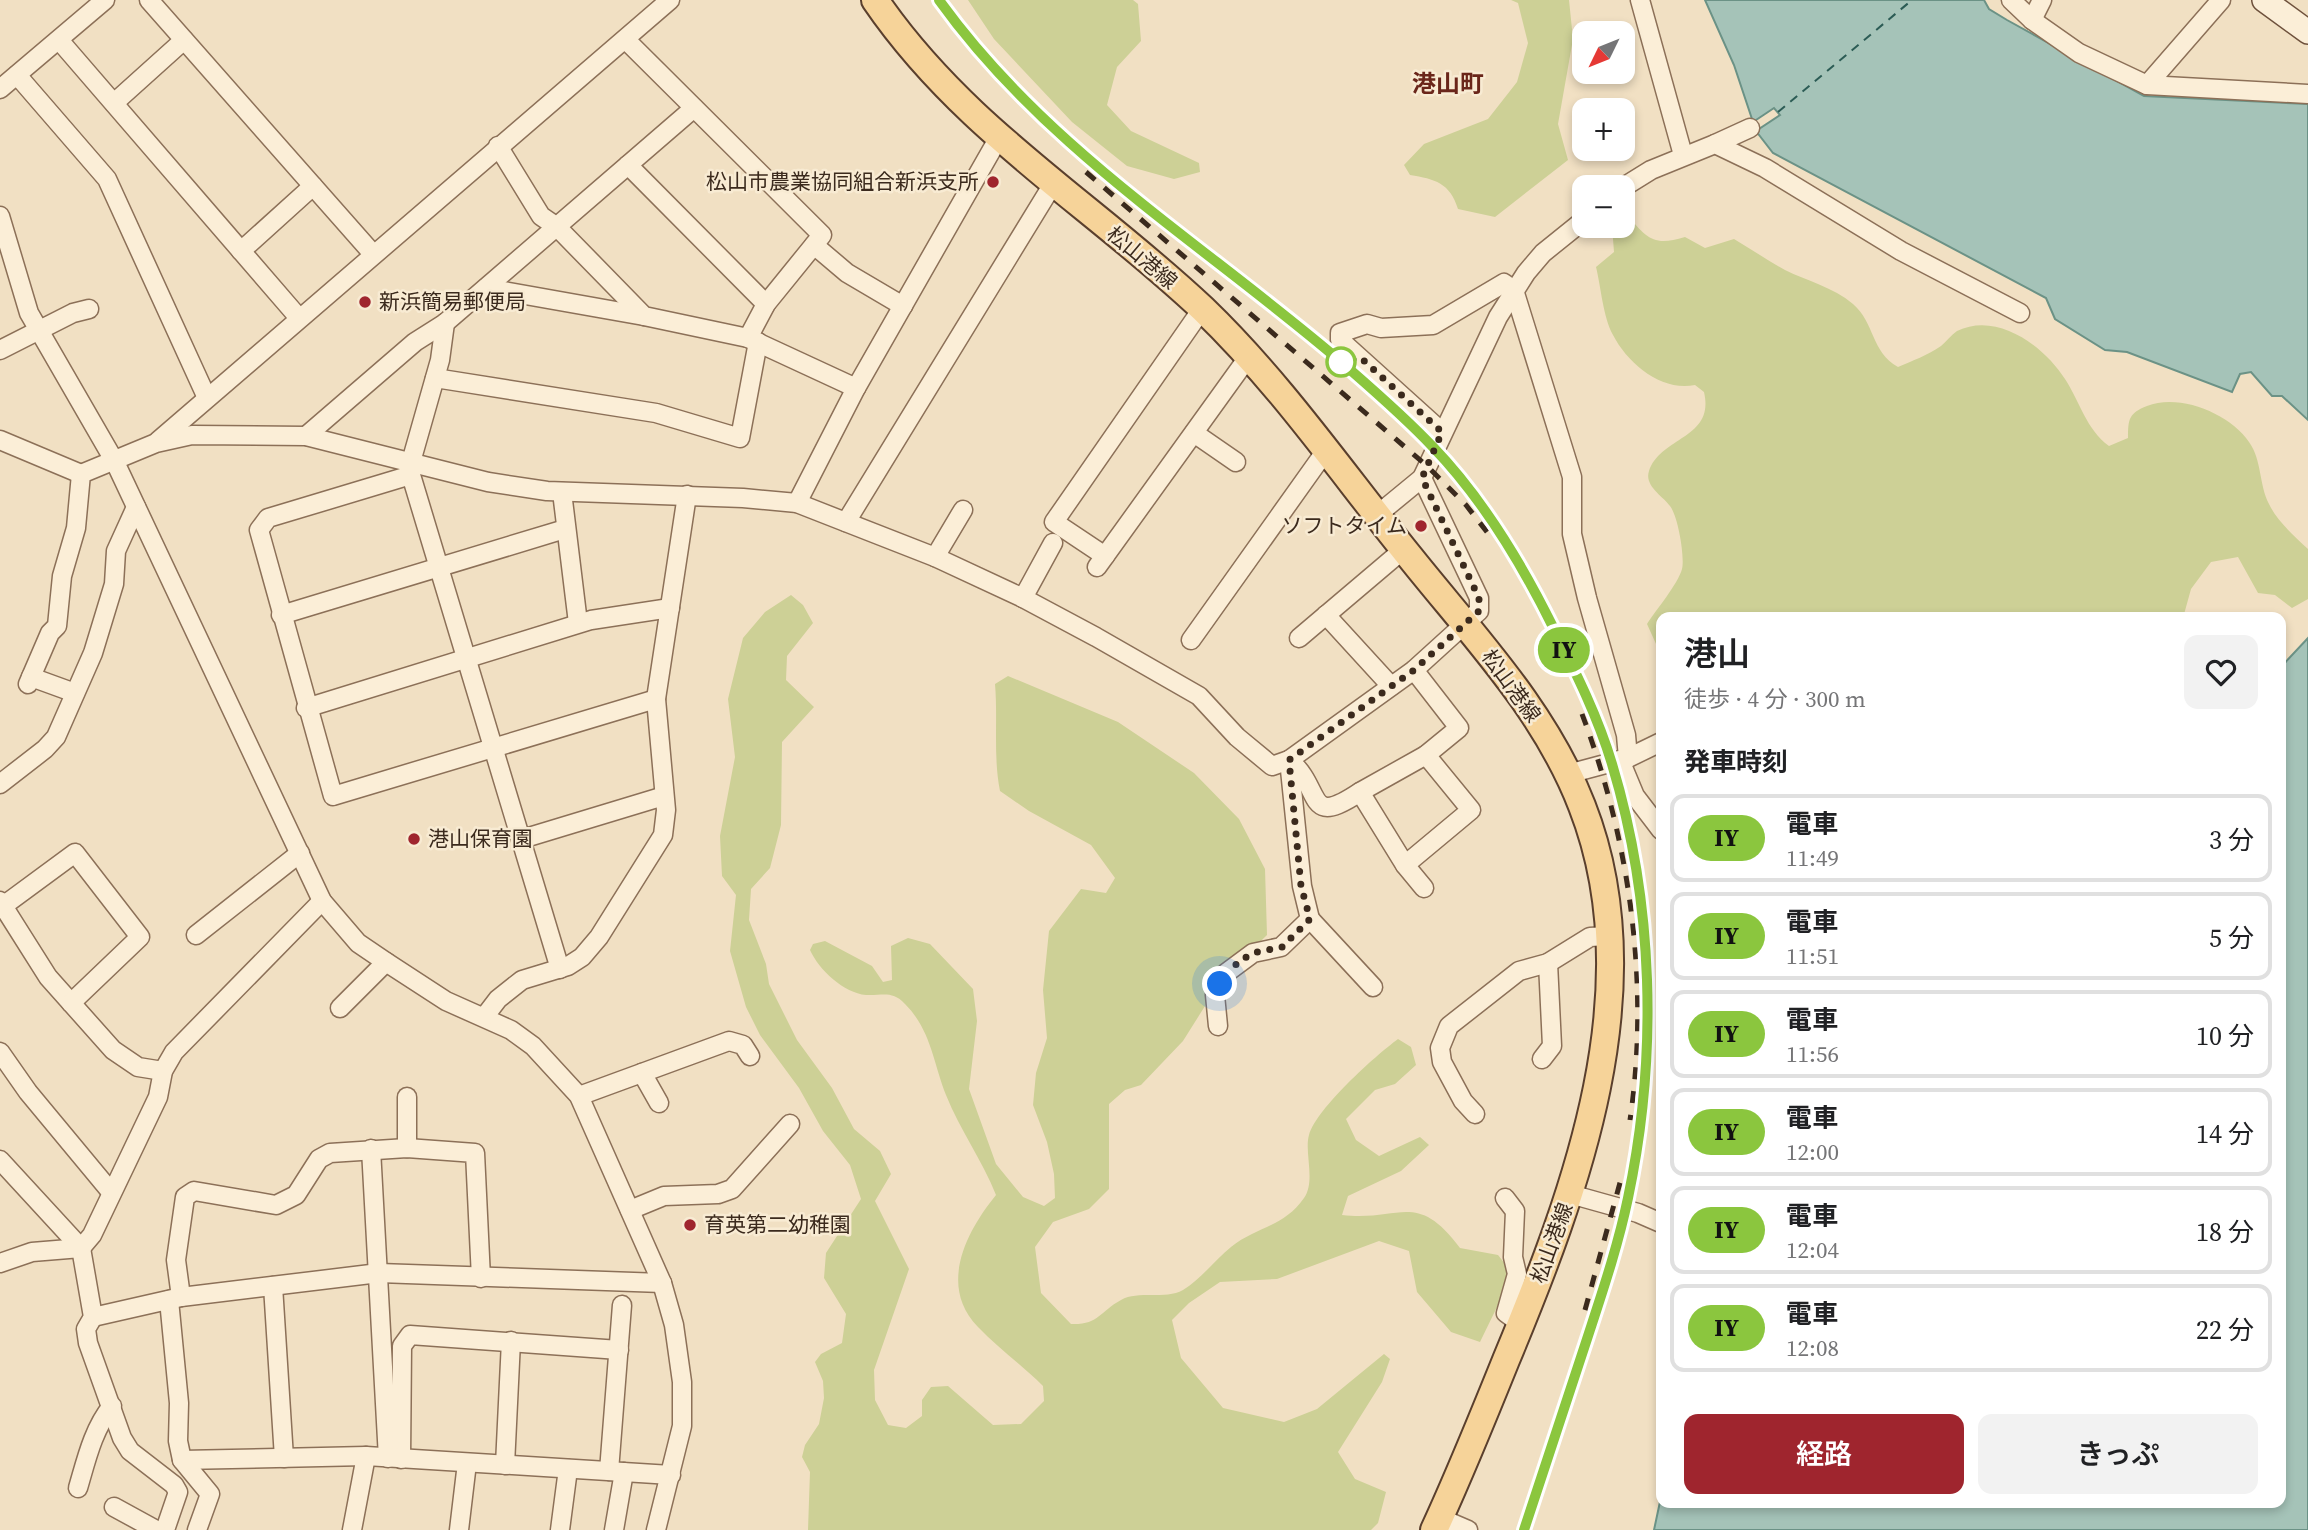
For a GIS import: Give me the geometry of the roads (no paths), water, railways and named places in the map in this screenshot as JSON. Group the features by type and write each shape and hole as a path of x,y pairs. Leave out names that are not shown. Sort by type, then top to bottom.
{"main road":[{"name":"松山港線","path":"875,0 931,74 998,139 1202,309 1249,356 1327,449 1514,684 1568,774 1593,838 1607,936 1609,973 1596,1097 1570,1194 1521,1324 1437,1524"}],"street":[{"path":"0,89 105,0"},
{"path":"149,0 373,254"},
{"path":"156,443 670,0"},
{"path":"1640,0 1683,155"},
{"path":"2011,0 2032,20 2079,53 2147,85 2308,94"},
{"path":"2032,20 2042,0"},
{"path":"2264,0 2308,32"},
{"path":"2147,85 2216,2"},
{"path":"59,40 299,318"},
{"path":"114,103 184,40"},
{"path":"435,377 656,413 694,422 740,438 753,340 766,304 822,235 626,40"},
{"path":"17,75 107,179 207,398"},
{"path":"306,436 415,342 445,323 694,108"},
{"path":"1635,181 1683,155 1751,128"},
{"path":"797,503 856,388 998,139"},
{"path":"1715,144 1765,168 1901,251 2020,313"},
{"path":"498,146 541,216 557,227 644,316"},
{"path":"628,164 766,304"},
{"path":"846,522 1053,184"},
{"path":"242,251 313,186"},
{"path":"0,216 18,284 39,331 115,462 322,901 358,943 446,1001 485,1016 533,1046 579,1096 662,1283 674,1325 682,1382 681,1426 656,1530"},
{"path":"1377,515 1422,478 1442,432 1514,290 1544,253 1572,230"},
{"path":"814,245 847,273 903,306"},
{"path":"1442,432 1340,340 1340,333 1367,324 1381,328 1433,325 1504,283 1514,290 1572,477 1572,534 1587,598 1626,735 1624,759 1636,796 1656,823"},
{"path":"485,288 644,316 753,340 856,388"},
{"path":"0,350 73,313 89,309"},
{"path":"1202,309 1054,522 1101,562 1249,356"},
{"path":"445,323 435,377 411,468 560,969"},
{"path":"1194,433 1236,462"},
{"path":"0,440 81,474 156,443 192,435 306,436 411,468 488,482 562,492 687,495 797,503 935,557 1023,598 1199,696 1237,737 1272,766 1289,760 1414,670 1479,611 1479,598 1422,478"},
{"path":"1191,640 1327,449"},
{"path":"411,468 268,518 259,530 306,708 333,796 656,699"},
{"path":"75,693 29,680 50,633 57,626 62,576 76,528 81,474"},
{"path":"562,492 578,623"},
{"path":"485,1016 498,999 522,980 560,969 582,957 599,937 663,835 664,796 656,699 687,495"},
{"path":"0,784 51,744 75,693 109,603 121,535 136,507"},
{"path":"935,557 963,510"},
{"path":"281,615 565,529"},
{"path":"1023,598 1053,543"},
{"path":"1299,638 1404,549"},
{"path":"306,708 578,623 670,608"},
{"path":"1326,615 1391,686"},
{"path":"1289,760 1298,768 1319,804 1326,808 1335,808 1426,755 1459,728 1414,670"},
{"path":"1568,774 1624,759 1656,744"},
{"path":"1405,865 1471,810 1426,755"},
{"path":"1289,760 1301,886 1310,919 1373,987"},
{"path":"1360,792 1405,865 1424,888"},
{"path":"522,839 664,796"},
{"path":"71,1003 140,937 75,853 1,903 48,977 71,1003 126,1060 138,1067 163,1070"},
{"path":"196,935 300,853"},
{"path":"0,1263 32,1252 81,1248 92,1235 158,1097 163,1070 174,1052 322,901"},
{"path":"1217,1026 1215,995 1226,974 1253,953 1282,947 1310,919"},
{"path":"1475,1114 1463,1101 1442,1062 1440,1048 1449,1026 1519,971 1548,962 1590,937 1607,936"},
{"path":"340,1008 386,962"},
{"path":"1542,1059 1552,1046 1548,962"},
{"path":"579,1096 729,1041 743,1045 750,1056"},
{"path":"0,1052 7,1077 111,1192"},
{"path":"642,1073 659,1104"},
{"path":"407,1097 407,1148"},
{"path":"630,1210 664,1196 718,1194 732,1189 790,1124"},
{"path":"197,1530 210,1494 182,1460 178,1441 176,1261 185,1197 194,1191 276,1205 296,1195 319,1159 330,1153 407,1148 475,1153 481,1278"},
{"path":"371,1149 395,1458"},
{"path":"0,1160 81,1248 93,1317 86,1329 88,1343 125,1445 178,1492 165,1530"},
{"path":"1570,1194 1656,1220"},
{"path":"1505,1198 1515,1211 1513,1257 1517,1274 1506,1313 1521,1324"},
{"path":"93,1317 175,1299 379,1273 662,1283"},
{"path":"273,1286 284,1458"},
{"path":"614,1530 622,1305"},
{"path":"395,1458 402,1346 405,1338 416,1333 619,1350"},
{"path":"505,1465 511,1341"},
{"path":"78,1488 91,1447 112,1406"},
{"path":"182,1460 366,1456 671,1475"},
{"path":"352,1530 366,1456"},
{"path":"459,1530 467,1463"},
{"path":"560,1530 568,1469"},
{"path":"114,1507 156,1530"},
{"path":"1437,1524 1468,1530"}],"water":[{"path":"1705,0 1984,0 1989,9 2007,20 2144,96 2308,104 2308,420 2282,396 2272,396 2251,372 2240,374 2232,392 2127,352 2105,350 2055,319 2046,298 1773,153 1756,131 1780,115 1774,108 1753,122 1734,65"},
{"path":"2308,638 2308,1530 1654,1530 1659,1508 2286,1508 2286,662"}],"railway":[{"path":"940,0 982,53 1028,103 1077,149 1339,360 1411,424 1451,466 1498,530 1525,575 1567,656 1599,727 1626,817 1643,925 1647,980 1644,1090 1638,1145 1619,1234 1523,1530"},
{"path":"1086,172 1427,466 1466,505 1487,532"},
{"path":"1582,714 1613,812 1632,914 1638,1017 1630,1120"},
{"path":"1585,1310 1621,1179"}],"train":[{"name":"IY","path":"939,0 977,51 1080,154 1141,205 1287,317 1387,402 1435,448 1472,494 1522,566 1580,681 1609,753 1626,813 1639,892 1646,961 1648,1039 1641,1114 1630,1193 1610,1267 1524,1530"}],"place":[{"name":"松山市農業協同組合新浜支所","path":"993,182"},
{"name":"新浜簡易郵便局","path":"365,302"},
{"name":"ソフトタイム","path":"1421,526"},
{"name":"港山保育園","path":"414,839"},
{"name":"育英第二幼稚園","path":"690,1225"}],"district":[{"name":"港山町","path":"1448,84"}]}
